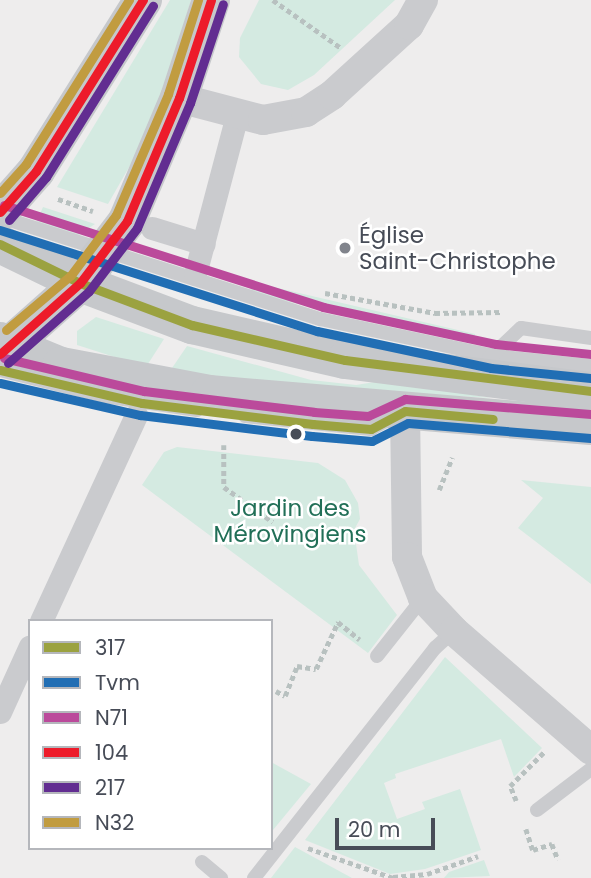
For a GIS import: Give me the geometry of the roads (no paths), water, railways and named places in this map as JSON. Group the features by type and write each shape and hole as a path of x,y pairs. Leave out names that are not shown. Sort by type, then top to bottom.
{"main road":[{"path":"2,353 80,283 127,221 179,98 211,0"},
{"path":"0,214 36,171 134,3"},
{"path":"0,244 80,283 192,325 345,360 591,391"},
{"path":"2,353 152,385 405,411 591,426"}],"street":[{"path":"179,98 262,121 306,111 332,95 409,25 423,0"},
{"path":"195,274 235,123"},
{"path":"152,228 204,244"},
{"path":"405,411 407,557 423,598 454,631 591,750"},
{"path":"42,619 136,415"},
{"path":"0,712 28,650"}],"lane":[{"path":"0,214 105,253 320,319 494,356 591,366"},
{"path":"450,375 494,356 521,328 591,338"},
{"path":"373,652 423,598"},
{"path":"254,878 435,648 454,631"},
{"path":"537,810 591,769"},
{"path":"202,862 221,878"}],"place":[{"name":"Église Saint-Christophe","path":"345,248"}],"park label":[{"name":"Jardin des Mérovingiens","path":"290,521"}]}
